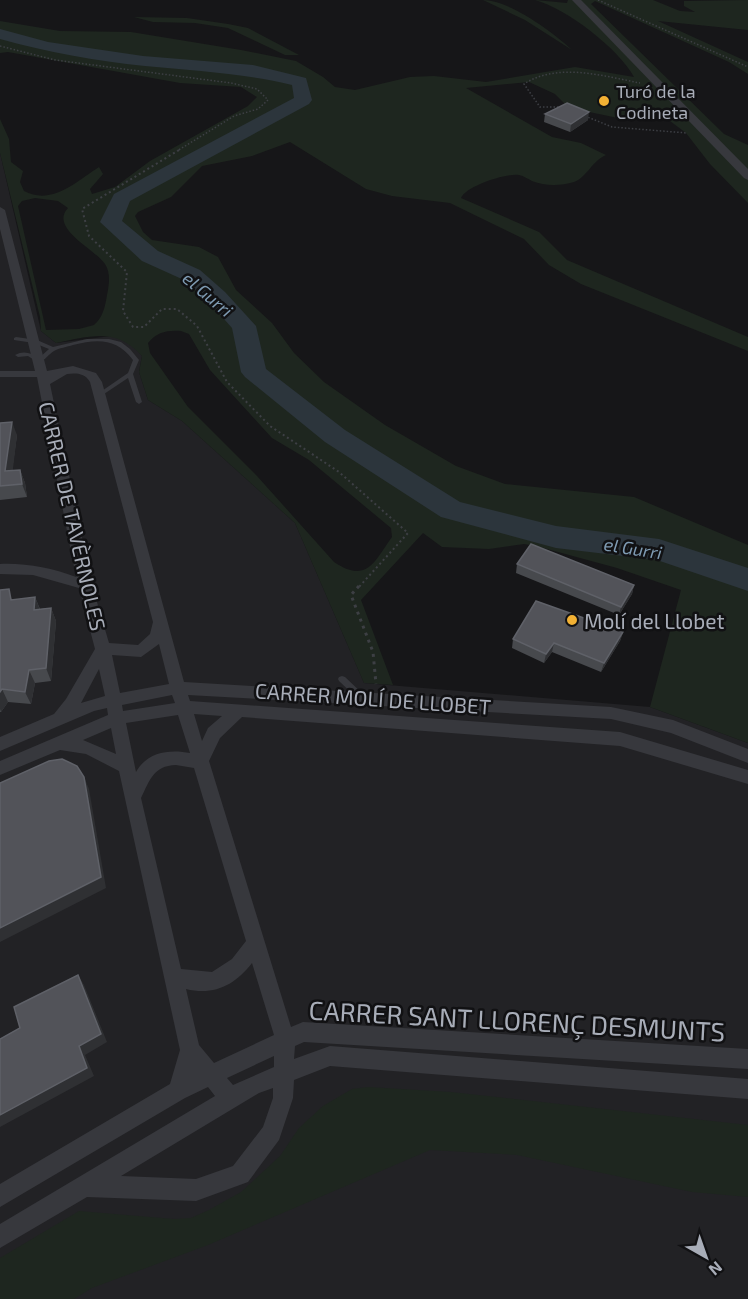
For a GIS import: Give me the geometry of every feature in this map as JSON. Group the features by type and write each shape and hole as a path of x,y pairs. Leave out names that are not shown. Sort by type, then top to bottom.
{"street":[{"path":"576,0 748,177"},
{"name":"CARRER DE TAVÈRNOLES","path":"0,210 39,361 46,377 85,585 103,649 133,799 190,1050 231,1099"},
{"name":"CARRER DE TAVÈRNOLES","path":"46,377 71,369 92,375 178,688 285,1040 283,1098 272,1133 240,1174 196,1190 85,1186"},
{"path":"0,374 46,377"},
{"path":"0,569 14,567 51,573 85,585"},
{"name":"CARRER DE TAVÈRNOLES","path":"103,649 141,651 157,637 160,622"},
{"name":"CARRER DE TAVÈRNOLES","path":"59,719 72,704 103,649"},
{"name":"CARRER MOLÍ DE LLOBET","path":"0,744 92,705 178,688 611,713 673,727 748,756"},
{"name":"CARRER MOLÍ DE LLOBET","path":"0,768 118,718 184,708 238,710 620,739 748,777"},
{"path":"133,799 140,775 153,762 176,756 200,762 214,733 238,710"},
{"path":"60,743 89,748 127,767"},
{"path":"174,976 193,983 211,984 226,976 244,960 255,943"},
{"name":"CARRER SANT LLORENÇ DESMUNTS","path":"0,1196 178,1091 303,1032 748,1059"},
{"name":"CARRER DE TAVÈRNOLES","path":"178,1091 190,1050"},
{"name":"CARRER SANT LLORENÇ DESMUNTS","path":"0,1237 254,1085 330,1056 748,1089"}],"lane":[{"path":"15,339 35,341 53,349"},
{"path":"18,355 29,354 39,361 53,349 77,342 111,339 129,348 136,360 130,375 99,395"},
{"path":"130,375 139,402"},
{"path":"342,679 362,698"}],"path":[{"path":"598,0 748,67"},
{"path":"0,46 55,60 231,83 257,89 268,100 258,110 234,116 82,209 89,236 127,272 123,311 133,327 144,327 162,309 177,309 197,326 227,382 270,426 339,472 408,533 351,595 373,652 376,687"},
{"path":"570,110 540,107 524,84 532,77 567,71 660,84"},
{"path":"580,114 612,127 682,133"}],"shaded area":[{"path":"483,0 494,1 518,11 542,26 572,50 525,20"},
{"path":"535,0 567,3 568,0 653,0 680,11 695,12 684,6 684,1 748,0 748,30 658,21 748,62 748,74 729,62 595,1 591,4 724,134 748,145 748,203 710,164 686,133 666,118 618,118 575,109 566,105 555,94 529,82 466,88 552,137 581,143 606,155 597,161 583,177 574,182 547,185 521,175 513,175 478,185 464,193 461,198 539,232 567,260 748,337 748,351 581,284 549,265 524,239 450,203 392,196 366,189 290,142 252,156 202,166 171,197 138,212 135,216 143,232 152,240 199,247 218,257 236,290 272,323 294,353 324,382 385,425 456,466 505,484 634,497 748,545 748,743 650,707 681,590 617,568 524,544 489,549 442,547 423,533 361,600 393,685 364,683 295,523 182,421 148,400 139,372 142,356 123,341 113,337 92,336 56,343 41,331 40,317 0,153 0,119 9,139 11,162 23,171 20,182 24,191 44,196 54,194 73,185 99,167 103,174 90,189 92,194 115,187 150,161 248,106 257,97 241,87 180,83 8,52 0,53 0,21 60,31 131,32 241,50 296,61 335,87 355,90 410,77 434,76 486,82 575,67 634,77 617,54 604,42 576,20 548,4","holes":["35,198 58,201 68,208 64,216 64,223 69,231 100,258 107,268 109,279 105,304 102,315 94,325 79,329 46,330 18,206 22,201","181,331 189,334 210,370 272,438 309,460 391,528 392,537 369,567 354,571 334,562 257,476 188,407 150,353 148,343 163,332"]},
{"path":"134,17 187,18 248,28 299,55 285,55 228,28 195,23 153,22"},
{"path":"0,153 41,331 56,343 111,336 130,342 142,356 139,372 148,400 182,421 295,523 364,683 650,707 748,743 748,1299 0,1299"},
{"path":"368,1087 451,1092 748,1125 748,1197 692,1192 517,1155 430,1150 208,1245 92,1288 74,1299 0,1299 0,1258 79,1211 174,1219 191,1218 241,1192 280,1156 299,1128 323,1106 352,1089"}],"building":[{"path":"567,103 589,112 571,124 545,114"},
{"path":"12,422 5,471 20,470 22,484 0,486 0,423"},
{"path":"531,544 634,585 621,607 517,564"},
{"path":"9,589 11,600 35,597 34,610 51,608 46,668 29,670 25,692 2,689 0,692 0,590"},
{"path":"536,601 623,632 604,663 554,643 546,654 513,639"},
{"path":"62,759 77,766 84,777 101,877 0,928 0,783 49,761"},
{"path":"78,975 101,1034 79,1046 87,1068 0,1115 0,1039 20,1028 14,1007"}],"waterway":[{"name":"el Gurri","path":"0,34 47,47 143,61 253,70 300,82 303,100 121,198 111,222 150,256 192,275 217,297 244,326 254,372 335,436 451,510 556,537 659,550 748,580"}],"place":[{"name":"Turó de la Codineta","path":"604,101"},
{"name":"Molí del Llobet","path":"572,620"}]}
